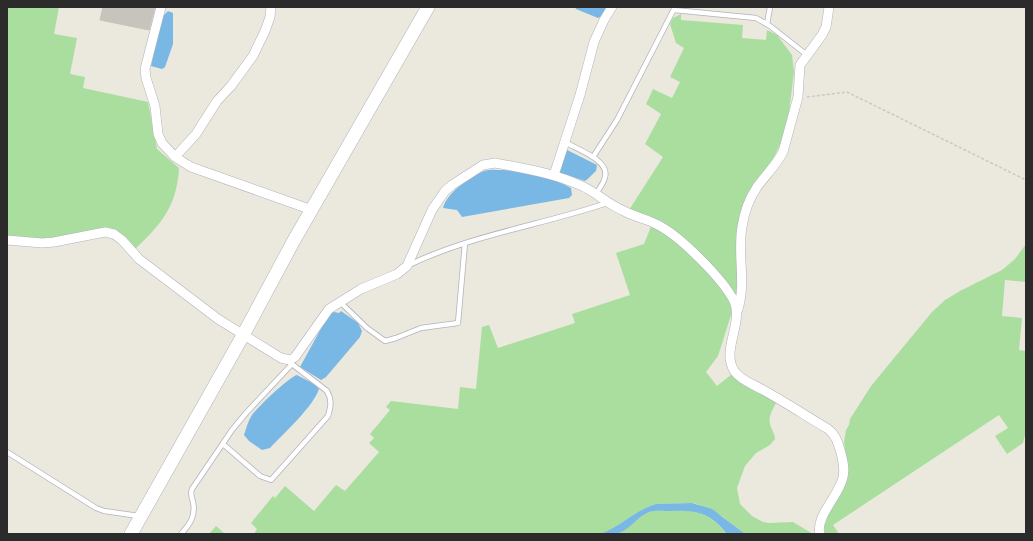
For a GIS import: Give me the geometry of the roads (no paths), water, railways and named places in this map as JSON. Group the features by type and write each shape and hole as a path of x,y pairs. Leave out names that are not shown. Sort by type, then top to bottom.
{"street":[{"path":"161,7 145,69 148,88 157,115 158,134 162,143 175,157 191,167 312,210"},
{"path":"175,157 196,134 217,101 231,86 252,56 265,31 270,17 271,7"},
{"path":"131,534 312,210 428,7"},
{"path":"554,175 580,95 594,42 612,7"},
{"path":"820,534 819,529 821,520 843,478 843,463 838,440 828,429 748,382 735,371 730,357 730,348 741,296 740,247 744,216 757,187 779,160 783,152 798,97 800,65 822,35 826,27 829,7"},
{"path":"7,240 42,243 105,232 114,234 122,240 139,259 218,319 290,362 327,311 361,289 397,274 407,266 432,210 445,191 483,165 495,163 554,175 583,187 622,211 668,231 701,259 730,294 735,304 737,313"}],"lane":[{"path":"767,24 770,7"},
{"path":"593,157 617,120 674,8 756,18 767,24 807,55"},
{"path":"564,142 593,157 604,166 606,172 605,178 596,194"},
{"path":"407,266 465,243 609,202"},
{"path":"340,302 367,328 385,341 421,328 458,323 465,243"},
{"path":"181,534 190,523 194,515 194,505 191,493 192,489 223,444 247,412 290,362 327,391 330,397 331,403 328,416 271,480 260,476 223,444"},
{"path":"7,452 96,508 104,511 141,516"}],"water":[{"path":"575,7 608,7 602,16 598,18 576,9"},
{"path":"168,11 173,13 173,44 165,67 162,69 151,66 161,21"},
{"path":"567,150 597,165 596,171 585,181 558,172"},
{"path":"486,170 529,173 555,180 571,188 572,195 569,198 462,217 457,210 443,208 445,202 454,191 472,177"},
{"path":"341,311 358,323 362,331 360,337 326,377 321,380 300,367 329,314 334,312 339,313"},
{"path":"297,375 316,385 319,389 316,396 298,420 270,448 262,450 249,441 244,435 249,420 255,411 274,393 287,381"},
{"path":"692,503 712,509 745,534 727,534 715,521 695,512 651,511 627,529 619,533 600,534 641,510 656,504"}]}
